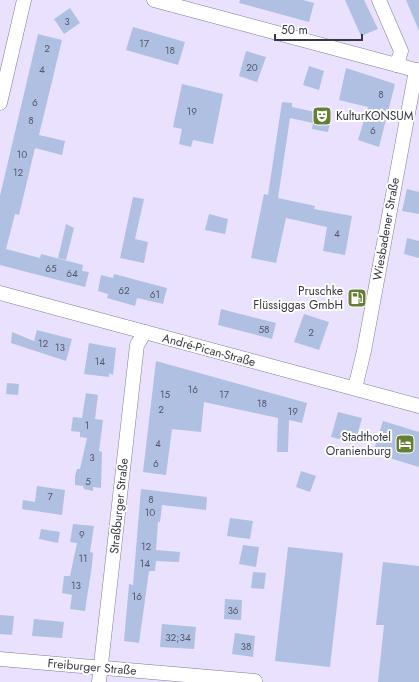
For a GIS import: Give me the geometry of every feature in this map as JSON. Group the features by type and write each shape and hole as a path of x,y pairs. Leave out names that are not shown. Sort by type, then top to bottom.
{"street":[{"path":"0,103 24,0"},
{"path":"154,0 417,70"},
{"path":"379,0 401,51 397,65"},
{"name":"Wiesbadener Straße","path":"355,388 366,343 417,70"},
{"name":"André-Pican-Straße","path":"0,293 419,406"},
{"name":"Straßburger Straße","path":"99,682 137,345 145,332"},
{"name":"Freiburger Straße","path":"0,659 255,681"}],"building":[{"path":"240,0 303,0 314,3 309,22 239,3"},
{"path":"345,0 364,0 378,29 361,36"},
{"path":"406,0 419,0 419,31"},
{"path":"70,8 80,23 64,34 54,19"},
{"path":"133,27 185,42 178,65 126,50"},
{"path":"38,34 62,40 39,135 65,141 62,155 35,148 19,215 15,214 6,249 40,258 41,254 83,265 82,271 89,272 85,287 0,265 0,196"},
{"path":"246,51 266,57 257,82 239,76"},
{"path":"309,66 324,71 319,90 303,85"},
{"path":"346,68 395,84 379,147 358,140 368,107 339,100"},
{"path":"182,84 223,94 213,144 193,140 191,147 179,144 182,129 173,127"},
{"path":"282,102 292,103 292,107 315,112 316,109 332,112 328,132 312,129 313,123 290,118 278,198 315,206 314,209 352,216 345,255 323,251 327,227 286,218 276,263 251,258 264,194 268,195"},
{"path":"407,189 419,192 419,214 402,211"},
{"path":"133,197 144,199 135,239 148,242 144,263 120,258"},
{"path":"209,214 228,219 225,234 205,230"},
{"path":"66,224 74,228 66,260 58,258"},
{"path":"407,238 419,241 419,258 404,254"},
{"path":"114,274 167,288 163,304 137,298 135,306 107,298 108,294 98,291 101,275 113,278"},
{"path":"221,309 276,323 272,339 218,325"},
{"path":"304,314 329,322 319,350 294,342"},
{"path":"37,330 72,339 66,361 11,343 12,332 34,341"},
{"path":"89,343 116,348 113,375 109,373 109,377 84,374"},
{"path":"156,361 307,403 302,423 289,420 288,452 277,452 278,418 204,402 201,432 172,429 166,475 143,472"},
{"path":"7,383 19,384 18,395 6,394"},
{"path":"86,393 98,395 95,419 103,420 99,451 102,452 101,488 93,487 93,491 84,489 83,486 75,485 75,476 77,469 80,469 87,438 80,437 80,432 71,431 73,417 82,418"},
{"path":"338,412 362,418 355,443 331,437"},
{"path":"383,421 419,432 419,467 373,453"},
{"path":"301,471 316,476 310,492 296,487"},
{"path":"37,486 65,490 62,515 22,509 23,500 35,502"},
{"path":"141,489 207,497 206,510 162,505 160,522 158,522 156,550 180,552 179,562 156,561 155,571 149,571 139,643 124,641 129,584 133,585"},
{"path":"230,518 253,521 250,539 227,536"},
{"path":"73,524 94,526 90,552 93,553 92,565 85,611 70,609 72,595 62,593 64,576 70,576 77,543 70,542"},
{"path":"41,529 60,532 58,543 39,539"},
{"path":"243,545 259,547 256,567 239,564"},
{"path":"288,547 343,553 330,667 275,661"},
{"path":"383,562 419,566 419,682 378,682 384,625 376,625"},
{"path":"253,572 266,573 264,589 251,588"},
{"path":"225,599 242,600 241,620 224,619"},
{"path":"0,615 14,616 12,635 0,634"},
{"path":"34,619 64,622 62,638 32,636"},
{"path":"162,624 196,627 194,649 160,647"},
{"path":"235,633 255,636 253,657 232,654"}],"place":[{"name":"KulturKONSUM","path":"322,116"},
{"name":"Pruschke Flüssiggas GmbH","path":"357,298"},
{"name":"Stadthotel Oranienburg","path":"405,444"}]}
